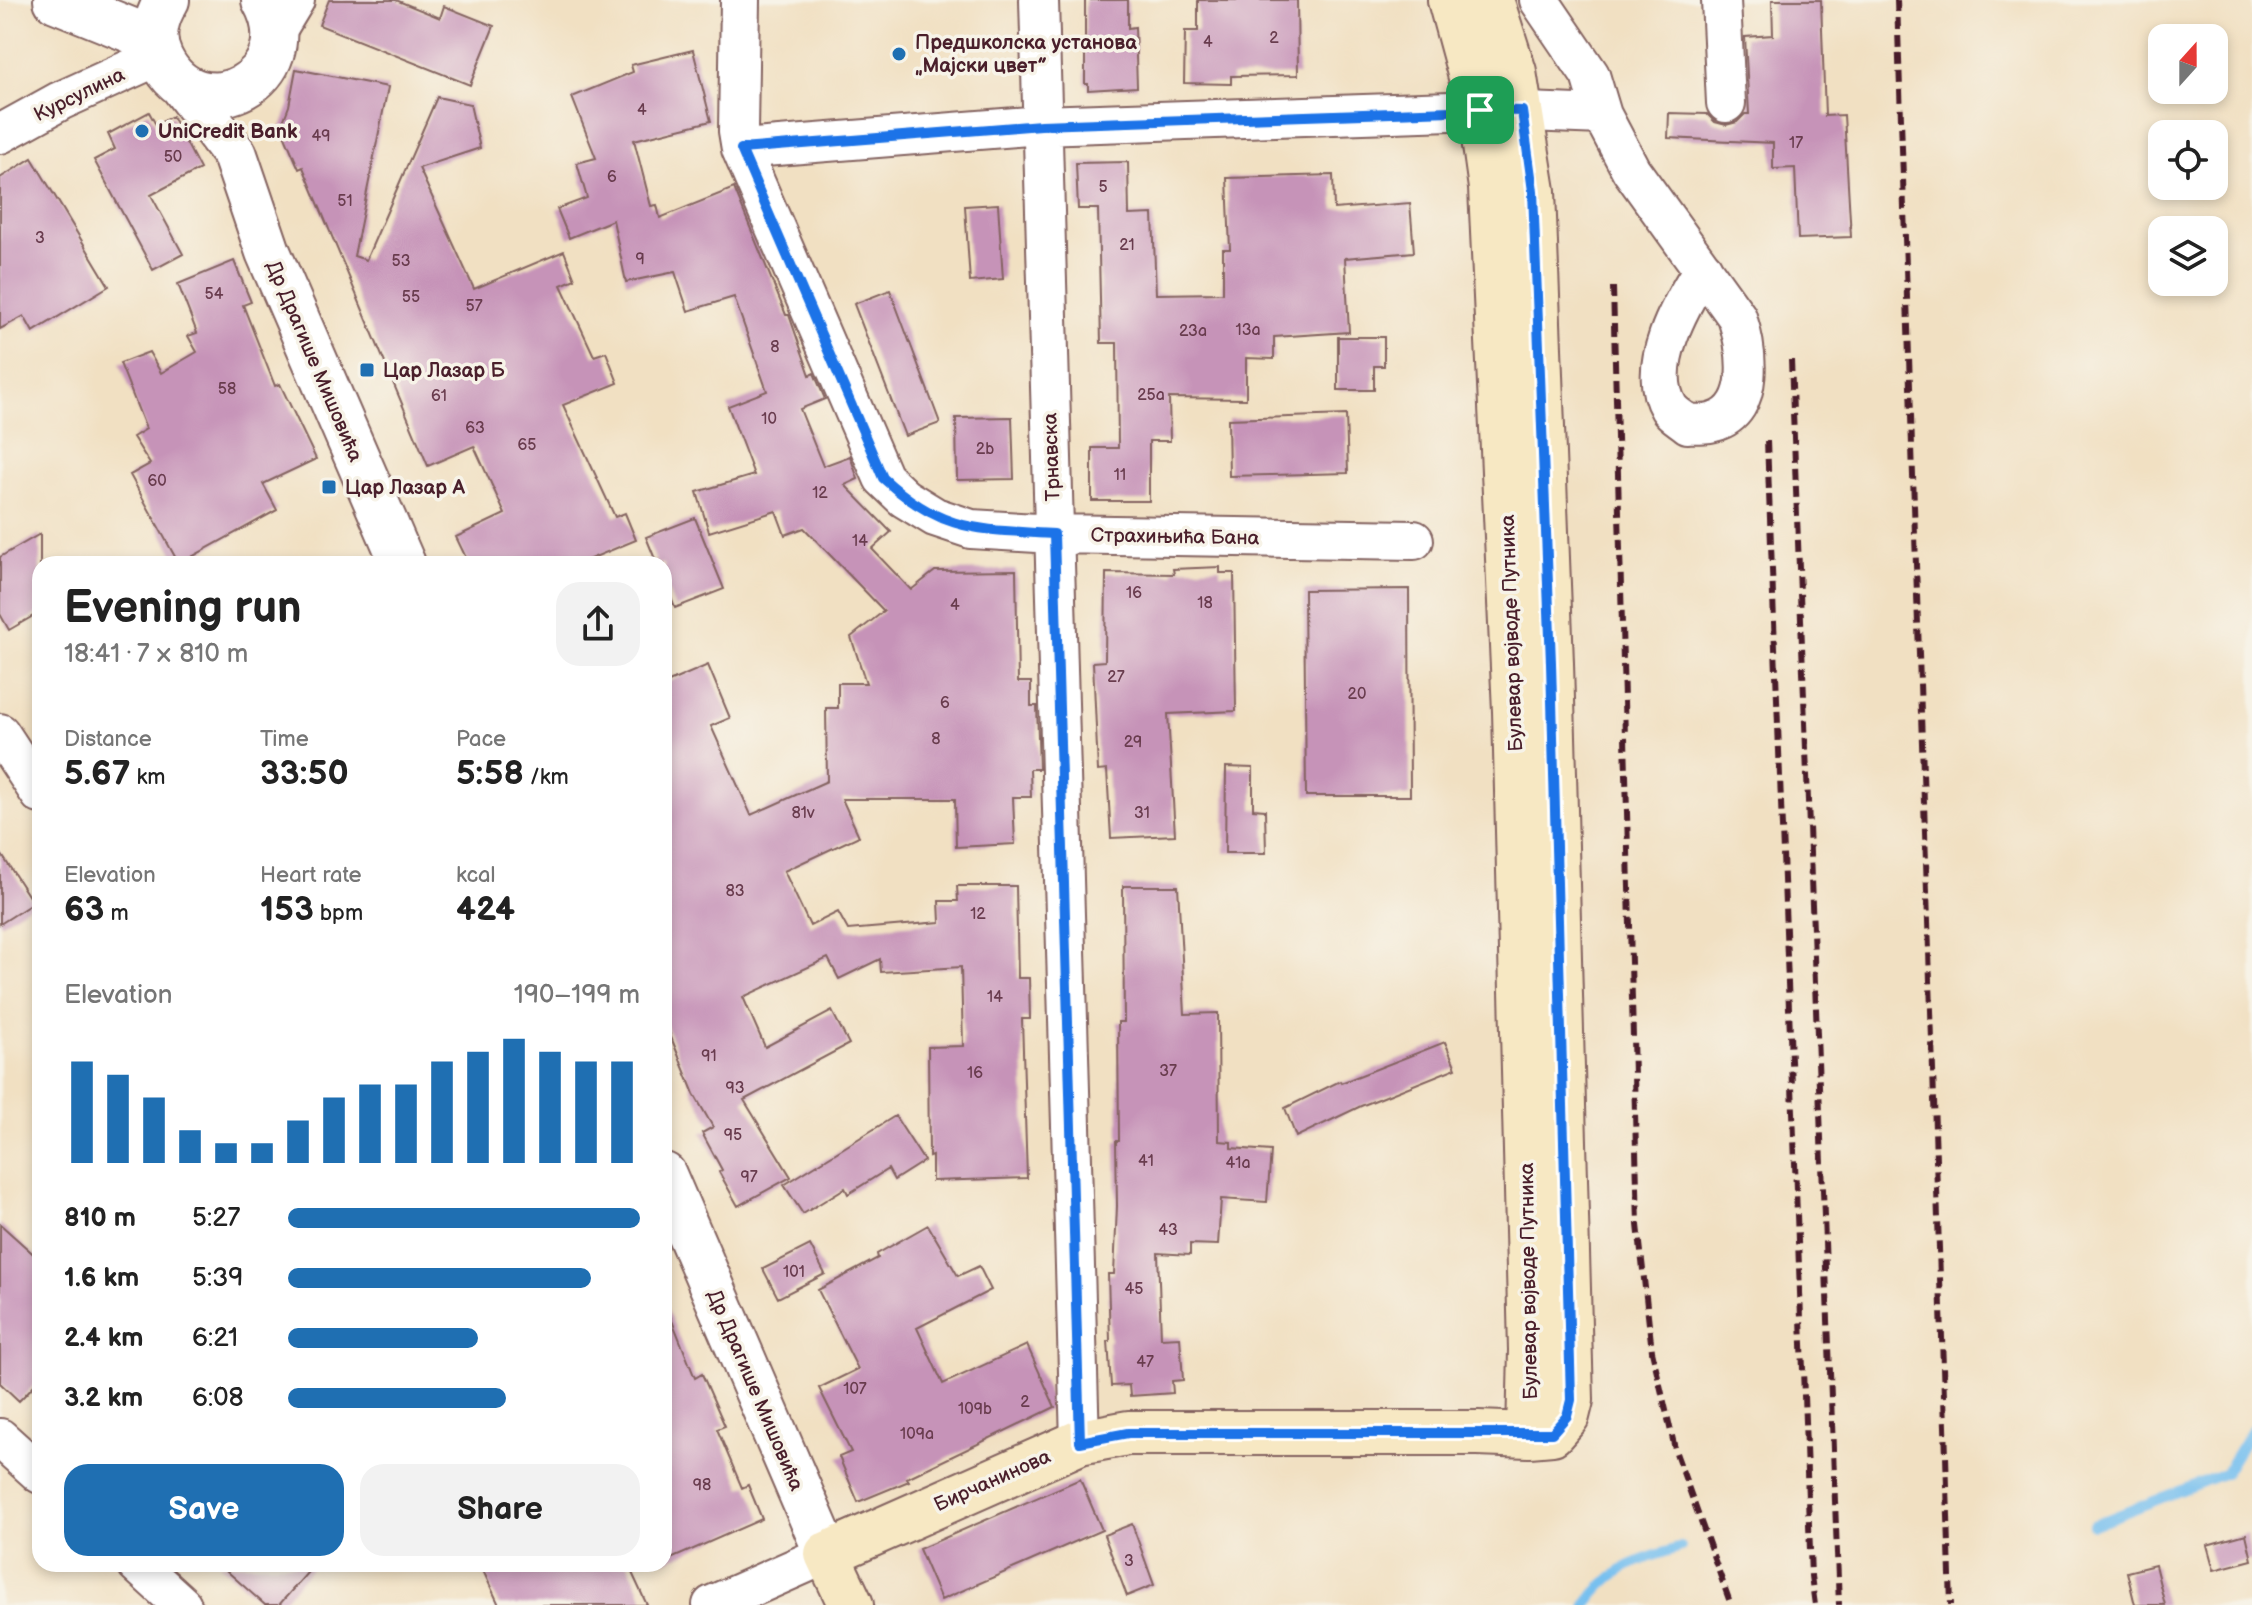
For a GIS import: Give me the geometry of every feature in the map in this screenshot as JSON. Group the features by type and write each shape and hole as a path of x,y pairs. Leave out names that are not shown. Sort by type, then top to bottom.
{"main road":[{"name":"Булевар војводе Путника","path":"1450,0 1501,111"},
{"name":"Булевар војводе Путника","path":"1491,0 1514,72 1501,111 1491,188 1515,711 1531,1350 1529,1435"},
{"name":"Бирчанинова","path":"827,1554 1080,1442 1128,1433 1529,1435"},
{"name":"Др Драгише Мишовића","path":"827,1554 851,1605"}],"street":[{"path":"56,0 166,45 200,93 219,95 237,91 254,81"},
{"name":"Страхињића Бана","path":"740,0 738,131 741,149 883,478 904,498 935,517 971,529 1054,534 1414,540"},
{"name":"Трнавска","path":"1039,0 1080,1442"},
{"path":"1539,0 1590,75 1602,115 1631,170 1703,269"},
{"path":"1721,0 1726,103"},
{"name":"Др Драгише Мишовића","path":"235,155 243,101 270,60 278,11"},
{"name":"Курсулина","path":"0,134 166,45"},
{"name":"Др Драгише Мишовића","path":"166,45 235,155 268,252 400,556"},
{"path":"741,149 1041,125 1501,111 1602,115"},
{"path":"0,733 32,782"},
{"name":"Др Драгише Мишовића","path":"672,1194 827,1554"},
{"path":"0,1438 32,1467"},
{"name":"Бирчанинова","path":"712,1605 827,1554"},
{"path":"146,1572 182,1605"}],"building":[{"path":"329,0 396,0 440,18 444,6 494,26 470,85 319,25"},
{"path":"1085,0 1128,0 1128,28 1135,27 1137,87 1088,90 1088,84 1085,84"},
{"path":"1198,0 1297,0 1298,75 1231,76 1231,84 1184,83 1185,31 1198,31"},
{"path":"1772,0 1821,0 1825,116 1844,115 1851,237 1798,239 1795,168 1773,169 1773,143 1668,138 1669,113 1707,114 1715,122 1726,125 1749,114 1745,37 1773,35"},
{"path":"693,50 711,121 634,140 651,206 657,205 660,218 734,188 786,315 789,315 810,375 814,373 825,399 800,409 823,466 850,456 858,479 845,485 891,532 872,549 911,590 935,571 1016,570 1018,682 1031,682 1031,706 1037,706 1039,769 1030,769 1031,797 1013,797 1015,844 956,847 955,799 842,799 859,836 784,871 810,926 838,912 848,930 940,922 939,901 958,901 957,886 1016,886 1018,978 1029,978 1030,1019 1022,1019 1027,1178 932,1181 928,1047 963,1046 961,967 881,972 880,959 839,979 828,958 743,997 765,1047 832,1011 849,1044 744,1100 791,1177 738,1206 702,1133 713,1127 694,1094 672,1040 672,681 708,665 730,718 711,726 751,815 827,781 826,708 838,708 838,683 866,683 851,637 884,611 804,528 785,535 776,511 709,532 697,492 754,475 728,406 767,391 734,297 688,311 675,272 626,282 613,220 569,238 557,209 587,198 577,163 596,158 572,97 633,72 631,65"},
{"path":"296,69 388,87 354,256 366,260 437,97 470,104 480,148 419,168 474,289 564,251 575,279 561,285 594,356 606,352 618,383 563,405 615,517 625,513 636,540 597,556 465,556 456,537 505,514 474,446 428,466 303,167 299,169 281,127 289,106"},
{"path":"149,112 156,125 172,116 200,169 151,195 183,254 153,270 94,160 115,149 108,134"},
{"path":"32,158 109,286 33,332 24,316 0,329 0,178"},
{"path":"1128,162 1129,215 1153,214 1156,294 1223,293 1223,249 1230,249 1227,178 1333,175 1334,209 1410,203 1414,252 1345,258 1349,332 1274,337 1274,359 1246,358 1246,399 1169,398 1170,441 1149,441 1149,501 1092,501 1092,448 1118,448 1117,343 1101,343 1098,209 1078,209 1076,163"},
{"path":"998,204 1003,279 970,282 965,206"},
{"path":"234,261 251,302 243,305 275,386 280,384 316,459 263,484 277,510 194,556 175,556 130,475 150,464 133,437 146,429 120,363 149,352 161,373 197,352 188,336 197,333 178,284"},
{"path":"890,290 940,423 905,436 854,304"},
{"path":"1338,337 1384,337 1384,366 1374,366 1374,390 1338,390"},
{"path":"1346,415 1348,473 1229,476 1228,419"},
{"path":"1012,417 1014,479 957,480 956,418"},
{"path":"695,518 724,589 675,608 672,601 672,556 654,556 646,537"},
{"path":"40,534 40,556 32,556 32,617 9,630 0,614 0,557"},
{"path":"1220,567 1220,573 1234,573 1236,711 1168,714 1175,835 1111,838 1107,770 1098,771 1093,662 1105,661 1106,573 1174,574 1173,569"},
{"path":"1409,589 1410,796 1306,796 1304,590"},
{"path":"1226,767 1253,768 1253,809 1265,810 1266,853 1225,853"},
{"path":"0,852 32,904 0,924"},
{"path":"1123,886 1178,886 1185,1014 1218,1013 1219,1141 1231,1142 1231,1148 1271,1151 1267,1202 1221,1199 1218,1245 1190,1244 1190,1255 1158,1253 1161,1338 1180,1337 1183,1380 1172,1381 1173,1393 1130,1396 1129,1385 1111,1386 1108,1341 1108,1274 1114,1274 1117,1206 1118,1022 1124,1022"},
{"path":"1445,1042 1456,1068 1361,1106 1296,1137 1285,1108 1340,1081"},
{"path":"895,1116 924,1161 894,1180 888,1169 848,1194 845,1188 803,1214 784,1185"},
{"path":"0,1224 32,1253 32,1387 19,1401 0,1383"},
{"path":"928,1225 958,1276 979,1266 991,1290 917,1328 943,1384 1027,1345 1055,1407 907,1478 909,1481 858,1502 839,1457 851,1452 819,1388 858,1369 818,1290 878,1258 877,1254"},
{"path":"810,1245 825,1274 778,1298 763,1269"},
{"path":"672,1320 695,1378 702,1374 725,1426 717,1429 742,1488 748,1485 762,1519 672,1558"},
{"path":"1080,1479 1102,1530 941,1600 919,1549"},
{"path":"1132,1524 1154,1585 1127,1596 1104,1535"},
{"path":"2246,1534 2252,1560 2214,1570 2207,1545"},
{"path":"2155,1565 2165,1605 2135,1605 2127,1572"},
{"path":"228,1572 308,1572 279,1605 265,1605"},
{"path":"484,1572 632,1572 647,1605 499,1605"}],"waterway":[{"path":"2093,1525 2225,1473 2252,1429"},
{"path":"1586,1605 1617,1573 1639,1561 1681,1547"}],"railway":[{"path":"1897,0 1951,1605"},
{"path":"1613,287 1638,1225 1652,1351 1676,1453 1731,1605"},
{"path":"1791,360 1839,1605"},
{"path":"1767,441 1811,1576 1815,1605"}],"place":[{"name":"Предшколска установа „Мајски цвет”","path":"899,54"},
{"name":"UniCredit Bank","path":"142,131"},
{"name":"Цар Лазар Б","path":"367,370"},
{"name":"Цар Лазар А","path":"329,487"}],"route":[{"path":"1480,110 1522,111 1533,191 1557,874 1571,1400 1567,1416 1552,1433 1529,1435 1128,1433 1080,1442 1054,534 971,529 935,517 904,498 883,478 741,149 1041,125 1480,110"}]}
